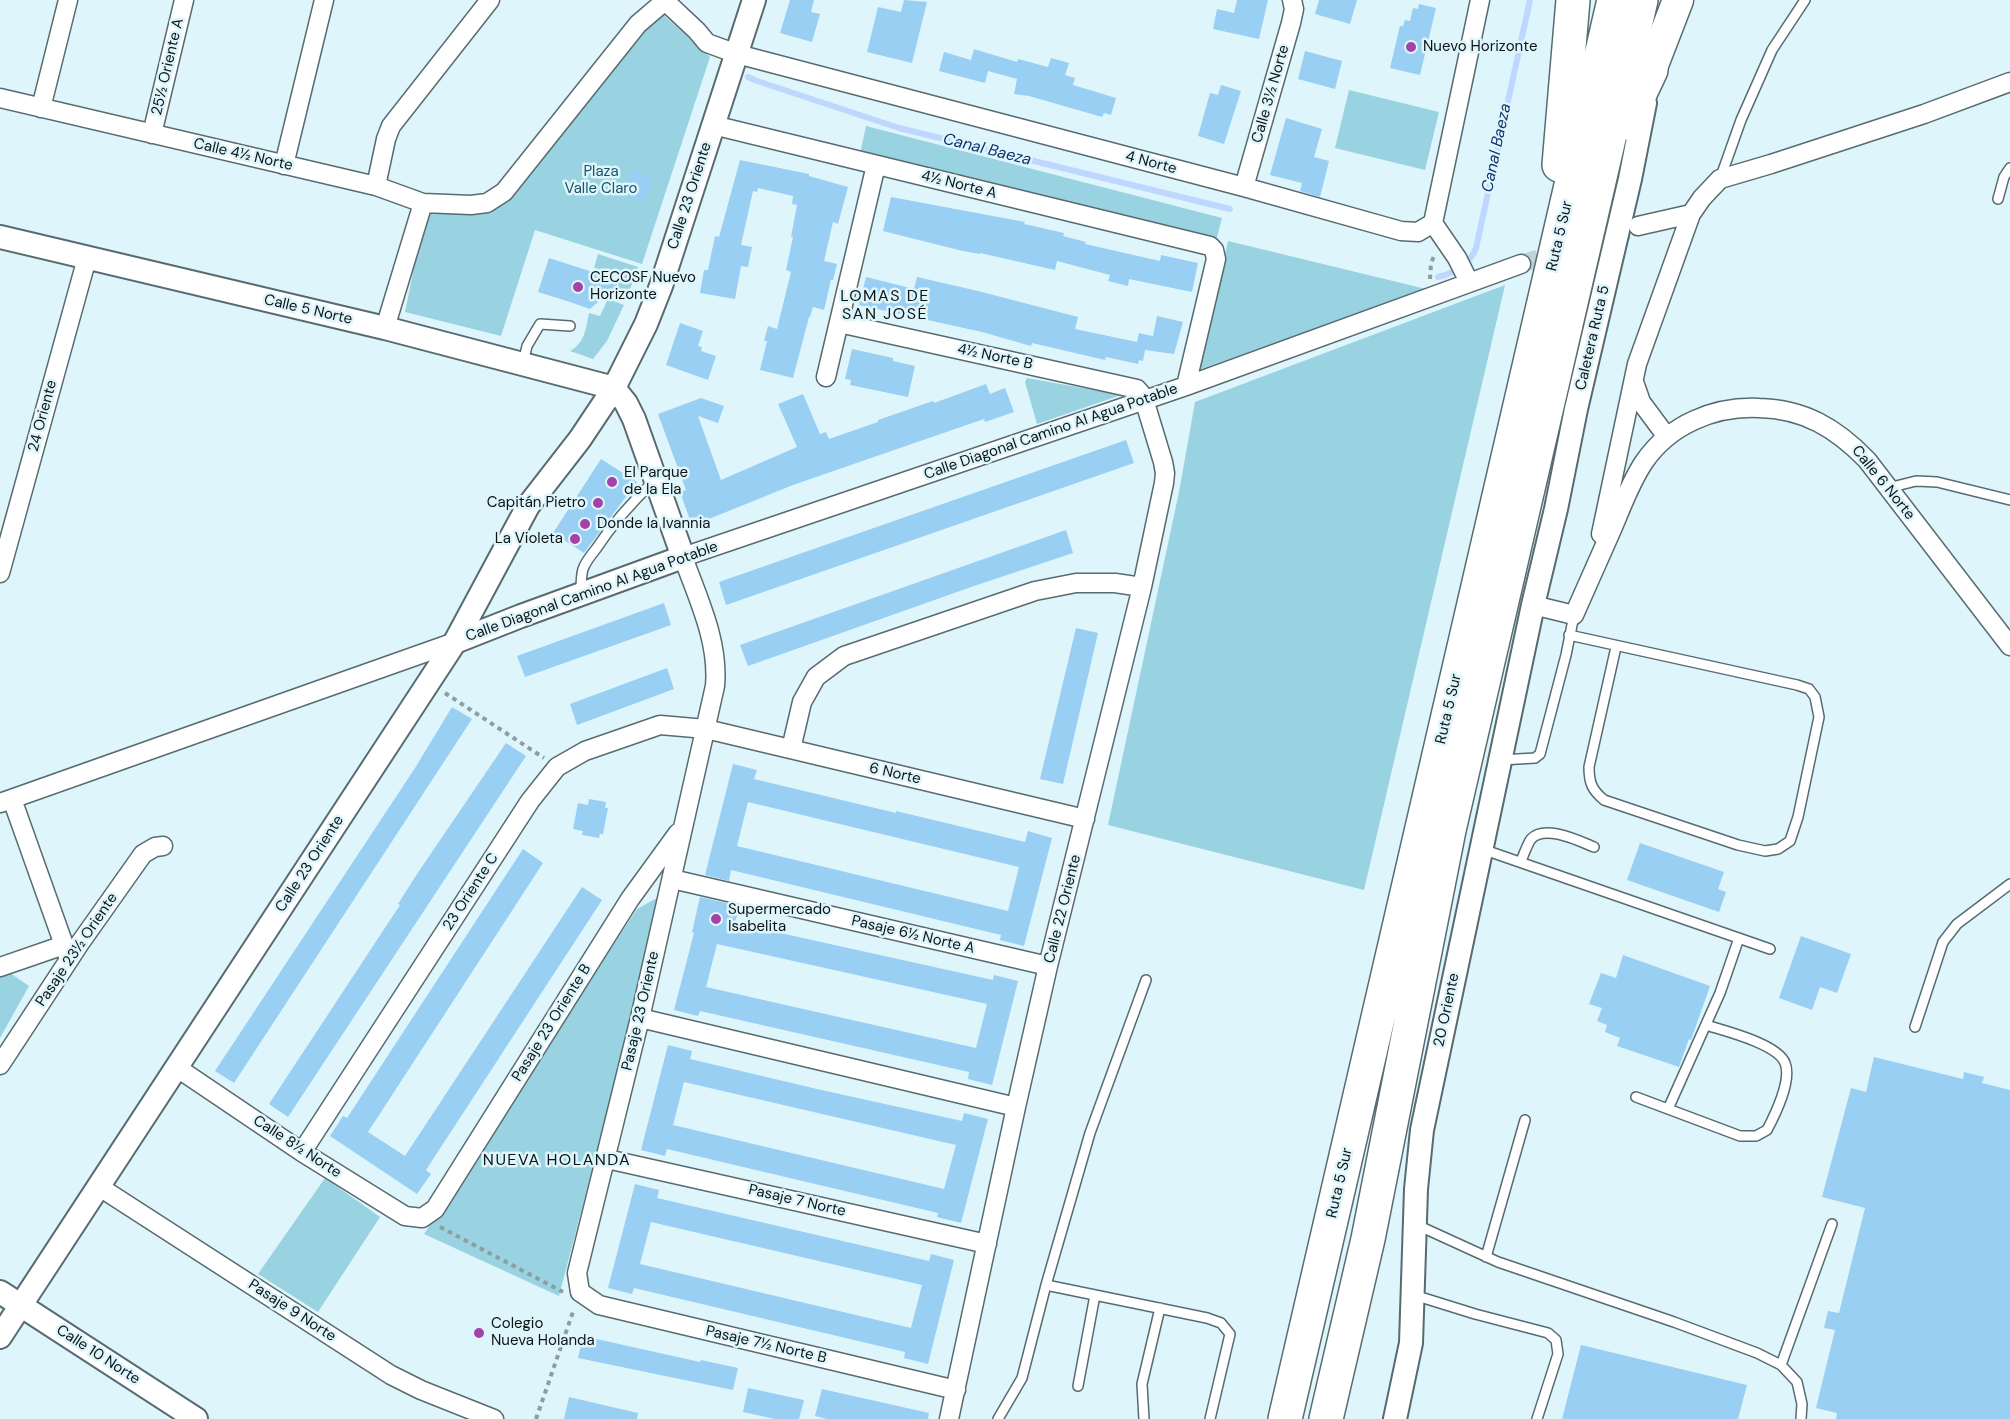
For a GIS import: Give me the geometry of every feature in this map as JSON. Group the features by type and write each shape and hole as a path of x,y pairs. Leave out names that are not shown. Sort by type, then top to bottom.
{"highway":[{"path":"1546,292 1573,0"},
{"name":"Ruta 5 Sur","path":"1285,1419 1614,0"},
{"name":"Ruta 5 Sur","path":"1326,1419 1377,1196 1449,830 1641,0"},
{"path":"1592,208 1678,0"}],"street":[{"path":"41,108 68,0"},
{"name":"25½ Oriente A","path":"152,134 184,0"},
{"path":"284,165 324,0"},
{"path":"376,186 391,126 490,0"},
{"name":"Calle 4½ Norte","path":"0,98 376,186 423,203 471,205 487,203 504,192 638,24 664,0"},
{"name":"4 Norte","path":"664,0 707,43 736,57 1244,187 1401,231 1418,232 1433,223"},
{"name":"Calle 23 Oriente","path":"0,1336 455,642 528,506 580,439 614,388 646,324 754,0"},
{"name":"Calle 3½ Norte","path":"1244,187 1292,23 1294,9 1292,0"},
{"path":"1464,271 1433,223 1480,0"},
{"name":"Caletera Ruta 5","path":"1533,605 1630,179 1651,70"},
{"path":"1593,571 1637,364 1692,213 1702,198 1720,178 1771,165 1913,118 2010,82"},
{"name":"4½ Norte A","path":"713,125 1205,244 1214,250 1216,259 1186,386"},
{"path":"826,377 876,165"},
{"path":"385,328 423,203"},
{"path":"1638,226 1692,213"},
{"name":"Calle 5 Norte","path":"0,237 385,328 614,388"},
{"name":"24 Oriente","path":"0,573 87,258"},
{"name":"Calle Diagonal Camino Al Agua Potable","path":"6,801 455,642 683,557 1186,386 1464,271 1521,264"},
{"name":"4½ Norte B","path":"839,323 1132,387 1141,393 1145,400"},
{"path":"1634,380 1641,402 1667,437"},
{"path":"614,388 630,411 714,649 715,686 705,729"},
{"name":"Calle 22 Oriente","path":"950,1419 1048,966 1142,587 1165,473 1145,400"},
{"name":"Calle 6 Norte","path":"1574,615 1644,462 1658,445 1695,419 1742,407 1769,408 1798,414 1825,424 1847,440 1867,460 2010,646"},
{"path":"791,749 802,702 816,677 844,656 1035,591 1076,583 1115,583 1142,587"},
{"path":"486,586 504,612 520,616"},
{"path":"1533,605 1574,615"},
{"name":"20 Oriente","path":"1395,1419 1411,1343 1418,1162 1422,1130 1533,605"},
{"name":"23 Oriente C","path":"302,1152 530,801 557,767 585,751 660,725 705,729"},
{"name":"6 Norte","path":"705,729 1085,819"},
{"name":"Pasaje 23 Oriente","path":"579,1296 577,1273 607,1159 705,729"},
{"path":"0,967 66,952 6,801"},
{"name":"Pasaje 23 Oriente B","path":"422,1218 435,1209 630,899 683,826"},
{"name":"Pasaje 23½ Oriente","path":"0,1065 66,952 142,854 155,847 163,846"},
{"name":"Pasaje 6½ Norte A","path":"672,879 1048,966"},
{"path":"640,1018 1016,1107"},
{"name":"Calle 8½ Norte","path":"176,1067 302,1152 405,1216 422,1218"},
{"name":"Pasaje 7 Norte","path":"607,1159 987,1244"},
{"name":"Pasaje 9 Norte","path":"98,1186 391,1375 421,1390 494,1419"},
{"name":"Calle 10 Norte","path":"0,1292 196,1419"},
{"name":"Pasaje 7½ Norte B","path":"579,1296 599,1305 956,1390"}],"lane":[{"path":"1720,178 1741,120 1772,50 1805,0"},
{"path":"1998,200 2004,177 2010,168"},
{"path":"523,363 527,346 540,324 570,326"},
{"path":"581,595 584,566 589,557 637,497 655,480"},
{"path":"1888,488 1916,481 1936,482 2010,500"},
{"path":"1501,760 1534,758 1540,754 1574,615"},
{"path":"1569,635 1809,689 1815,696 1819,717 1798,817 1790,841 1778,849 1766,850 1738,845 1604,800 1595,792 1589,781 1589,767 1616,647"},
{"path":"1521,861 1531,840 1538,834 1557,833 1594,847"},
{"path":"1482,849 1770,949"},
{"path":"1915,1027 1943,942 1957,924 2010,885"},
{"path":"1668,1109 1706,1025 1739,938"},
{"path":"999,1419 1022,1378 1090,1132 1146,980"},
{"path":"1636,1097 1740,1136 1756,1136 1767,1130 1786,1080 1787,1066 1782,1057 1750,1039 1706,1025"},
{"path":"1486,1257 1525,1120"},
{"path":"1415,1224 1486,1257 1674,1322 1756,1353 1781,1365 1797,1382 1802,1404 1801,1419"},
{"path":"1781,1365 1832,1224"},
{"path":"1046,1285 1221,1323 1230,1334 1210,1419"},
{"path":"1414,1294 1475,1314 1548,1332 1556,1340 1557,1354 1537,1419"},
{"path":"1078,1386 1095,1295"},
{"path":"1144,1419 1142,1384 1160,1308"}],"path":[{"path":"429,682 557,767"},
{"path":"422,1218 579,1296 536,1419"}],"green space":[{"name":"Plaza Valle Claro","path":"659,11 710,57 642,264 535,230 501,336 405,312 427,203 488,205"},
{"path":"1349,90 1439,112 1425,170 1335,148"},
{"path":"866,126 1222,218 1216,241 860,154"},
{"path":"1228,241 1426,289 1198,370"},
{"path":"598,254 638,267 627,298 616,293 621,276 594,268"},
{"path":"1505,285 1364,890 1108,825 1179,492 1195,402"},
{"path":"608,299 624,305 607,341 593,359 570,351 582,339 589,313 600,316"},
{"path":"1027,378 1121,395 1037,424 1025,382"},
{"path":"664,894 559,1296 424,1234 637,909"},
{"path":"10,973 29,986 0,1038 0,976"},
{"path":"325,1178 380,1217 318,1312 258,1274"}],"building":[{"path":"790,0 814,0 811,12 820,14 812,42 780,33"},
{"path":"904,0 927,2 912,63 867,52 878,7 901,12"},
{"path":"1237,0 1268,0 1259,39 1213,29 1217,9 1234,13"},
{"path":"1319,0 1357,0 1350,24 1315,14"},
{"name":"Nuevo Horizonte","path":"1419,4 1436,8 1420,75 1390,68 1400,26 1403,26 1405,20 1410,21 1413,8 1418,9"},
{"path":"974,49 1017,62 1018,59 1048,67 1051,58 1069,63 1065,75 1075,78 1073,85 1116,98 1111,115 1104,113 1102,117 1029,96 1014,94 1017,79 988,71 985,83 939,71 944,52 971,60"},
{"path":"1305,51 1342,61 1335,89 1298,79"},
{"path":"1221,85 1241,91 1224,144 1198,136 1210,93 1218,95"},
{"path":"1286,118 1322,129 1314,157 1329,161 1320,197 1300,191 1302,183 1270,175"},
{"path":"740,160 809,174 809,176 848,187 838,224 833,222 824,261 837,264 833,280 831,280 824,310 813,307 793,378 760,370 768,326 777,329 791,272 786,270 797,205 792,204 793,196 758,188 757,192 753,191 741,245 752,247 748,267 741,266 735,299 700,293 704,270 708,270 715,236 719,237"},
{"path":"631,169 653,177 645,203 622,195"},
{"path":"891,197 1025,222 1024,224 1064,233 1063,236 1086,242 1085,244 1160,261 1161,255 1198,263 1192,292 1129,279 1128,286 1108,281 1110,275 1057,261 1055,270 963,251 883,231"},
{"name":"CECOSF Nuevo Horizonte","path":"549,258 621,281 590,309 538,292"},
{"path":"866,277 914,289 917,277 978,291 1078,317 1075,329 1137,342 1139,333 1153,336 1157,316 1183,322 1174,354 1145,350 1143,361 1139,360 1138,364 1106,357 1105,360 1032,343 1031,346 982,332 859,305"},
{"path":"680,323 703,331 698,346 702,347 701,351 716,356 708,380 666,365"},
{"path":"852,349 893,358 893,361 915,366 908,397 850,385 851,380 845,379"},
{"path":"986,384 990,394 1005,388 1014,412 985,422 984,419 793,485 699,523 697,517 690,520 680,492 686,490 658,414 701,398 724,406 718,423 698,416 721,480 797,447 778,404 803,394 820,434 826,432 829,439"},
{"path":"1126,440 1134,463 726,605 719,582"},
{"path":"601,459 637,482 584,553 553,533"},
{"path":"1066,530 1073,553 748,666 740,645"},
{"path":"664,603 671,625 525,677 517,656"},
{"path":"1076,628 1098,633 1063,784 1040,779"},
{"path":"667,668 674,689 577,725 570,704"},
{"path":"452,707 472,719 234,1083 215,1071 415,768"},
{"path":"506,743 526,756 288,1117 269,1104 400,905 398,904 417,874"},
{"path":"733,764 757,770 754,779 896,813 896,811 1025,842 1028,831 1052,838 1024,946 1000,940 1001,935 731,870 729,881 705,875","holes":["748,802 1019,867 1008,911 737,846"]},
{"path":"589,799 606,802 605,808 608,808 603,834 600,834 599,838 582,835 583,831 573,829 578,803 588,805"},
{"path":"1640,843 1724,872 1718,889 1726,892 1719,912 1627,880"},
{"path":"523,849 543,863 368,1132 405,1156 582,887 602,900 426,1170 431,1174 417,1194 330,1136 343,1116 347,1118"},
{"path":"700,897 739,906 735,923 993,980 994,975 1018,981 992,1085 968,1079 969,1072 700,1011 698,1016 674,1010 694,933 692,932","holes":["717,944 987,1004 976,1048 706,987"]},
{"path":"1801,936 1851,954 1837,993 1820,987 1812,1010 1779,998"},
{"path":"1623,955 1710,986 1679,1067 1617,1046 1620,1038 1605,1032 1607,1025 1597,1021 1602,1008 1589,1004 1601,973 1616,978"},
{"path":"668,1045 692,1051 690,1059 817,1089 962,1121 964,1113 988,1119 961,1223 937,1217 938,1213 667,1149 665,1156 641,1150","holes":["684,1082 956,1145 944,1189 673,1125"]},
{"path":"1874,1057 1963,1079 1964,1072 1984,1077 1982,1083 2010,1090 2010,1419 1836,1419 1837,1413 1816,1408 1835,1330 1824,1328 1828,1311 1839,1313 1865,1208 1822,1197 1851,1088 1866,1092"},
{"path":"635,1184 659,1190 657,1198 929,1261 931,1254 954,1260 928,1364 904,1358 905,1352 634,1288 632,1294 608,1288","holes":["651,1222 922,1285 911,1328 640,1264"]},
{"path":"583,1336 700,1362 701,1360 738,1368 733,1390 578,1358"},
{"path":"1581,1345 1747,1385 1738,1419 1562,1419"},
{"path":"748,1388 804,1400 799,1419 775,1419 743,1412"},
{"path":"822,1389 929,1413 928,1419 827,1419 815,1416"},
{"path":"569,1397 638,1413 637,1419 564,1419"}],"waterway":[{"name":"Canal Baeza","path":"1438,277 1461,267 1470,259 1476,248 1530,0"},
{"name":"Canal Baeza","path":"748,77 899,128 1230,209"}],"tunnel":[{"path":"1521,264 1628,230"}],"place":[{"name":"Nuevo Horizonte","path":"1411,47"},
{"name":"CECOSF Nuevo Horizonte","path":"578,287"},
{"name":"El Parque de la Ela","path":"612,482"},
{"name":"Capitán Pietro","path":"598,503"},
{"name":"Donde la Ivannia","path":"585,524"},
{"name":"La Violeta","path":"575,539"},
{"name":"Supermercado Isabelita","path":"716,919"},
{"name":"Colegio Nueva Holanda","path":"479,1333"}],"district":[{"name":"LOMAS DE SAN JOSÉ","path":"885,306"},
{"name":"NUEVA HOLANDA","path":"557,1161"}]}
